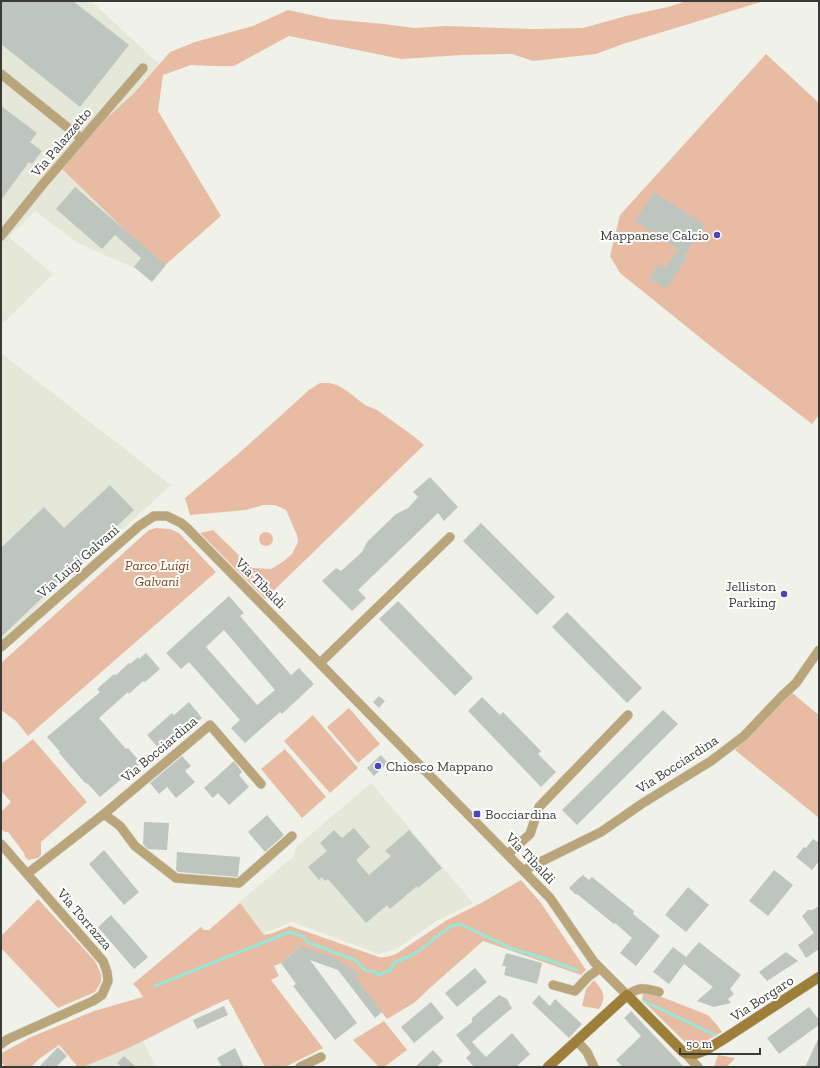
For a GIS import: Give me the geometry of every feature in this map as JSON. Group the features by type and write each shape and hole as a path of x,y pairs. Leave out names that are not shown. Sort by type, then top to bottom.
{"street":[{"name":"Via Palazzetto","path":"1,236 143,68"},
{"path":"1,74 82,139"},
{"name":"Via Luigi Galvani","path":"1,647 139,526 154,516 167,516 181,523"},
{"name":"Via Tibaldi","path":"181,523 524,870 550,898 594,962 628,995"},
{"path":"320,664 450,537"},
{"name":"Via Bocciardina","path":"524,870 601,832 643,803 717,757 744,736 796,683 819,650"},
{"path":"508,854 530,834 539,806 628,715"},
{"name":"Via Bocciardina","path":"104,814 210,725 261,784"},
{"path":"27,874 104,814 120,826 135,846 176,878 239,883 292,836"},
{"name":"Via Torrazza","path":"1,844 103,961 107,972 108,981 102,995 93,1001 8,1039 1,1044"},
{"path":"553,985 575,991 588,977 600,968"},
{"name":"Via Borgaro","path":"685,1053 695,1054 706,1050 819,977"},
{"path":"548,1067 636,989 643,988 659,992"},
{"path":"628,995 698,1067"},
{"path":"577,1041 587,1052 594,1067"},
{"path":"300,1067 321,1057"}],"shaded area":[{"path":"1,1 91,1 159,64 134,93 61,168 161,265 152,276 78,243 35,211 9,237 53,274 1,325"},
{"path":"1,353 171,485 1,640"},
{"path":"371,783 473,903 435,922 398,948 379,954 292,922 262,934 239,902 293,857 296,847"},
{"path":"143,1041 156,1067 83,1067"}],"green space":[{"path":"687,1 764,1 623,44 596,54 533,61 512,54 462,55 401,59 289,36 234,66 191,65 163,75 158,111 221,216 163,267 61,168 95,129 134,93 170,52 195,42 253,26 288,10 329,19 414,28 446,26 533,29 583,28"},
{"name":"Mappanese Calcio","path":"766,54 819,103 819,415 812,424 713,348 620,273 610,256 620,215"},
{"path":"320,383 337,385 365,405 377,410 424,445 265,599 200,533 213,530 252,568 271,569 292,554 298,542 297,535 286,510 275,505 263,505 246,510 190,515 185,498 237,455 309,390"},
{"name":"Parco Luigi Galvani","path":"156,528 170,529 179,533 216,572 28,736 16,721 1,710 1,663 149,530"},
{"path":"263,532 269,532 273,536 273,542 269,546 263,546 259,542 259,536"},
{"path":"791,692 819,715 819,818 735,750"},
{"path":"349,708 380,744 358,763 327,727"},
{"path":"313,715 358,768 330,793 284,741"},
{"path":"33,739 87,802 41,842 41,855 38,858 28,860 8,832 1,829 1,812 11,802 1,791 1,764"},
{"path":"285,749 326,797 302,818 261,769"},
{"path":"521,880 541,903 586,970 581,975 483,941 414,1003 387,1019 345,965 301,946 281,963 274,966 279,976 271,980 323,1048 285,1067 265,1067 228,999 137,1044 83,1067 78,1067 59,1045 39,1059 31,1067 5,1067 1,1061 2,1053 31,1037 94,1011 143,997 133,984 201,927 204,930 209,930 240,903 264,935 290,926 379,957 388,957 396,954 447,920 483,902"},
{"path":"38,899 95,961 101,974 101,982 95,992 58,1008 1,948 1,936"},
{"path":"594,980 603,993 602,1004 599,1009 582,1006 586,989"},
{"path":"649,992 708,1015 722,1032 709,1040 699,1043 690,1044 685,1042 642,1000 643,994"},
{"path":"384,1021 407,1050 384,1067 379,1067 353,1040"},
{"path":"718,1055 735,1058 727,1067 714,1067"}],"building":[{"path":"1,1 73,1 129,45 80,107 1,44"},
{"path":"1,106 37,133 30,142 42,151 32,164 29,162 1,200"},
{"path":"75,187 166,265 152,282 134,267 141,258 115,235 102,249 56,209"},
{"path":"654,192 705,225 684,256 687,257 666,289 649,278 659,264 665,268 678,249 635,221"},
{"path":"430,477 458,507 444,521 438,513 358,590 366,598 352,611 322,581 336,568 341,571 362,552 367,542 396,514 408,508 418,497 413,492"},
{"path":"110,485 134,510 1,637 1,548 44,507 64,528"},
{"path":"481,523 555,597 537,615 463,541"},
{"path":"229,596 244,613 240,616 291,675 299,668 314,684 282,714 280,712 245,743 231,728 240,720 189,662 181,669 166,653","holes":["224,630 275,690 257,705 206,647"]},
{"path":"398,601 473,678 455,696 379,619"},
{"path":"567,612 642,688 627,703 552,627"},
{"path":"146,653 160,669 145,682 143,681 129,694 128,692 99,718 126,749 128,748 141,763 100,797 87,783 86,784 47,737 100,692 97,689 114,674 116,675 129,663 130,664 138,657 139,659"},
{"path":"379,696 385,701 379,708 373,702"},
{"path":"482,697 500,715 503,712 541,751 538,754 556,772 541,787 468,711"},
{"path":"189,702 202,718 187,731 185,729 161,751 147,735 172,713 174,715"},
{"path":"663,710 678,724 577,825 562,810"},
{"name":"Chiosco Mappano","path":"381,755 388,763 374,776 367,768"},
{"path":"182,756 191,766 185,771 195,782 176,798 167,787 159,794 150,783"},
{"path":"234,761 242,772 239,775 249,787 229,805 218,793 213,798 204,788"},
{"path":"267,815 284,835 265,852 248,832"},
{"path":"144,822 169,823 167,850 148,849 143,844"},
{"path":"354,828 370,847 356,860 369,875 391,856 385,851 409,830 442,868 418,888 417,886 390,909 387,905 366,923 328,879 325,881 322,877 319,880 308,867 327,851 320,843 334,830 342,838"},
{"path":"813,839 819,843 819,861 812,870 796,857"},
{"path":"104,850 139,892 124,905 89,864"},
{"path":"177,852 240,857 238,876 178,872 176,870"},
{"path":"774,870 793,885 768,916 749,901"},
{"path":"583,875 589,880 592,877 634,911 633,914 660,936 636,966 620,953 632,938 569,888"},
{"path":"688,887 709,905 686,932 665,915"},
{"path":"819,906 819,949 806,958 798,945 814,933 802,916 808,910 812,910"},
{"path":"111,915 148,957 134,969 98,927"},
{"path":"699,942 741,975 730,989 734,994 728,999 731,1003 714,1007 697,1001 713,987 684,964 669,984 653,972 673,947 686,957"},
{"path":"301,946 328,956 326,953 359,973 358,977 354,975 382,1012 375,1018 338,970 310,960 357,1023 335,1040 293,986 296,984 281,963"},
{"path":"786,952 798,961 767,981 759,972"},
{"path":"506,953 542,963 537,984 504,975 506,966 502,966"},
{"path":"475,968 487,982 457,1007 445,993"},
{"path":"499,995 507,999 512,1008 472,1042 486,1057 512,1033 530,1054 516,1067 474,1067 466,1058 471,1053 456,1035 472,1022 472,1018"},
{"path":"539,995 550,1006 555,999 582,1024 569,1038 532,1003"},
{"path":"431,1002 444,1018 414,1043 401,1027"},
{"path":"224,1006 228,1015 197,1029 193,1020"},
{"path":"809,1007 819,1020 819,1025 779,1054 767,1038"},
{"path":"631,1011 684,1067 623,1067 616,1060 641,1036 624,1018"},
{"path":"819,1037 819,1067 805,1067"},
{"path":"58,1047 67,1056 56,1067 39,1067"},
{"path":"235,1048 244,1067 222,1067 217,1058"},
{"path":"433,1050 443,1061 436,1067 415,1067"},
{"path":"124,1056 136,1067 122,1067 117,1063"}],"waterway":[{"path":"155,986 290,932 304,937 307,942 355,960 366,971 374,971 378,975 391,970 393,964 420,950 449,928 460,924 513,949 577,970"},
{"path":"644,1001 715,1035"}],"place":[{"name":"Mappanese Calcio","path":"717,235"},
{"name":"Jelliston Parking","path":"784,594"},
{"name":"Chiosco Mappano","path":"378,766"},
{"name":"Bocciardina","path":"477,814"}]}
